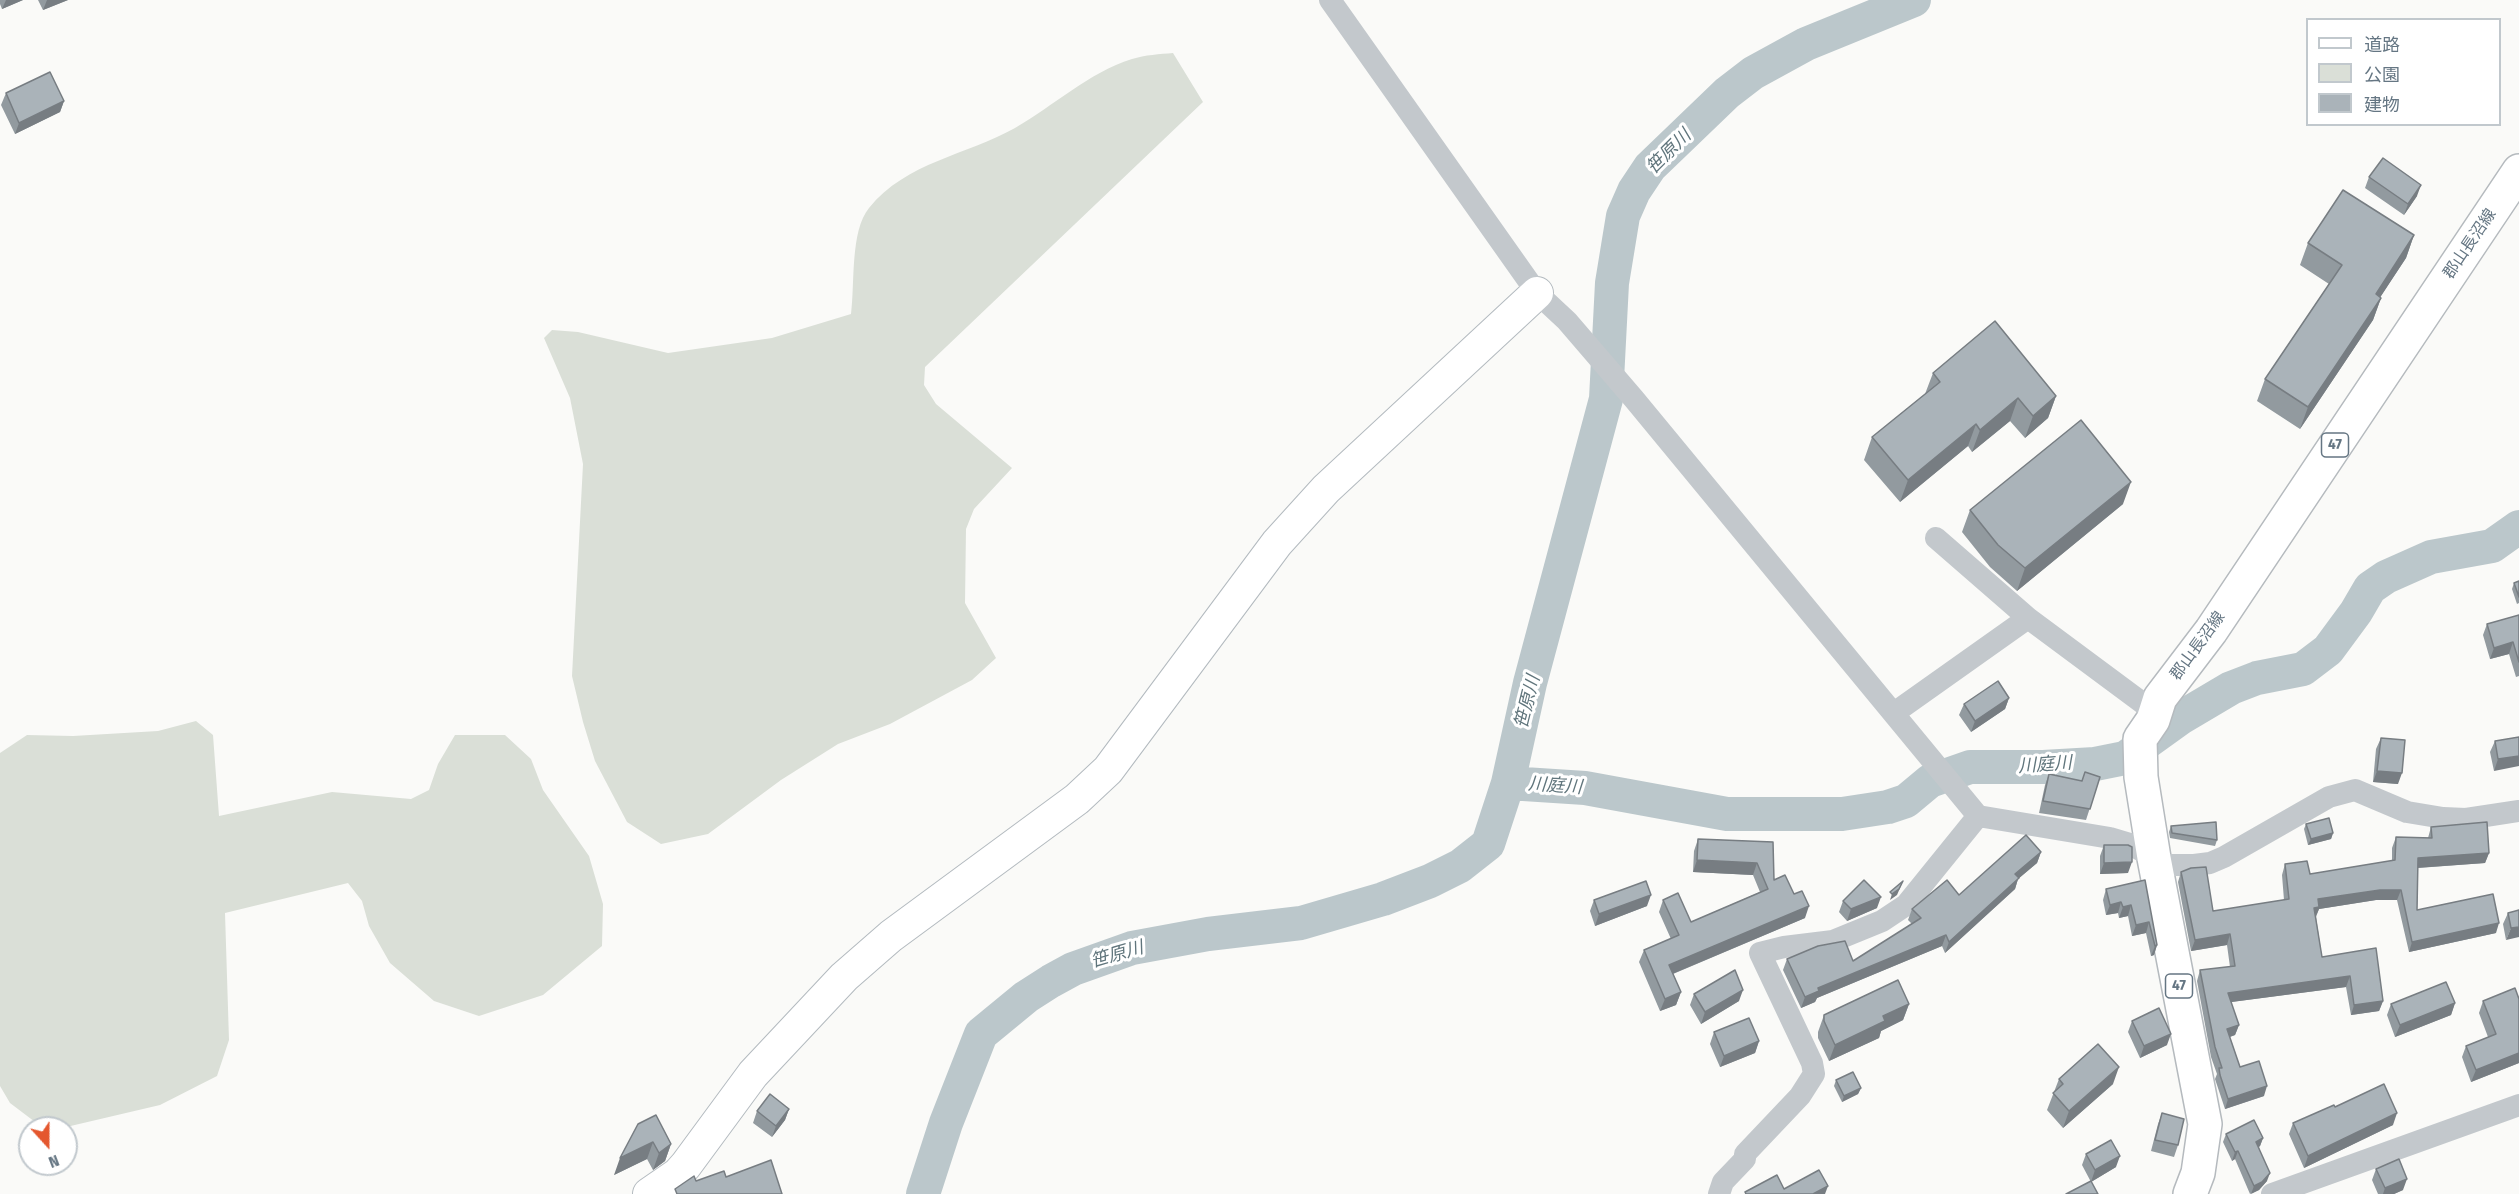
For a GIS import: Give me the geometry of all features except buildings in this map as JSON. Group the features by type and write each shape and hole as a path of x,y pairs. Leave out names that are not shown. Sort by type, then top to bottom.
{"main road":[{"name":"郡山長沼線","path":"2190,1194 2198,1173 2205,1124 2154,858 2141,777 2139,739 2155,716 2160,698 2211,631 2519,171"}],"street":[{"path":"1330,0 1537,293 1567,321 1634,399 1972,808 2110,838 2130,844 2166,865 2210,863 2295,818 2329,797 2355,790 2407,812 2443,818 2466,819 2519,811"},
{"path":"649,1194 678,1174 753,1074 844,977 891,936 1077,799 1108,770 1277,543 1326,489 1537,293"},
{"path":"1936,538 2028,618 2155,716"},
{"path":"1894,713 2028,618"},
{"path":"1719,1194 1723,1182 1745,1159 1745,1154 1800,1096 1814,1074 1812,1063 1760,953 1784,947 1833,941 1882,921 1906,905 1972,808"},
{"path":"2271,1194 2519,1105"}],"green space":[{"path":"1173,53 1203,102 925,367 924,385 936,404 1012,468 974,509 966,529 965,603 996,658 972,680 890,724 838,744 781,780 708,834 661,844 627,822 595,761 572,676 583,464 570,398 544,338 552,330 578,332 668,353 772,338 851,314 854,258 859,230 869,208 884,192 919,170 1015,128 1101,72 1132,59"},
{"path":"196,721 213,735 219,816 332,792 411,799 429,790 438,764 455,735 505,735 531,759 543,790 589,856 603,904 602,946 543,995 479,1016 434,1001 390,963 369,926 362,901 348,883 225,913 229,1040 217,1076 160,1105 78,1124 78,1116 27,1116 10,1103 0,1086 0,753 27,735 73,736 158,731"}],"waterway":[{"name":"笹原川","path":"923,1194 946,1123 981,1034 1026,997 1051,981 1073,969 1132,948 1208,934 1301,923 1383,899 1430,881 1460,866 1488,844 1508,783 1530,683 1606,399 1612,283 1623,216 1634,191 1650,167 1727,93 1753,73 1806,44 1914,0"},
{"name":"川庭川","path":"1508,783 1585,788 1727,814 1842,814 1888,807 1906,801 1930,781 1970,767 2095,764 2125,758 2182,717 2231,688 2257,678 2303,669 2328,650 2356,612 2370,588 2386,577 2431,557 2492,546 2519,527"}]}
